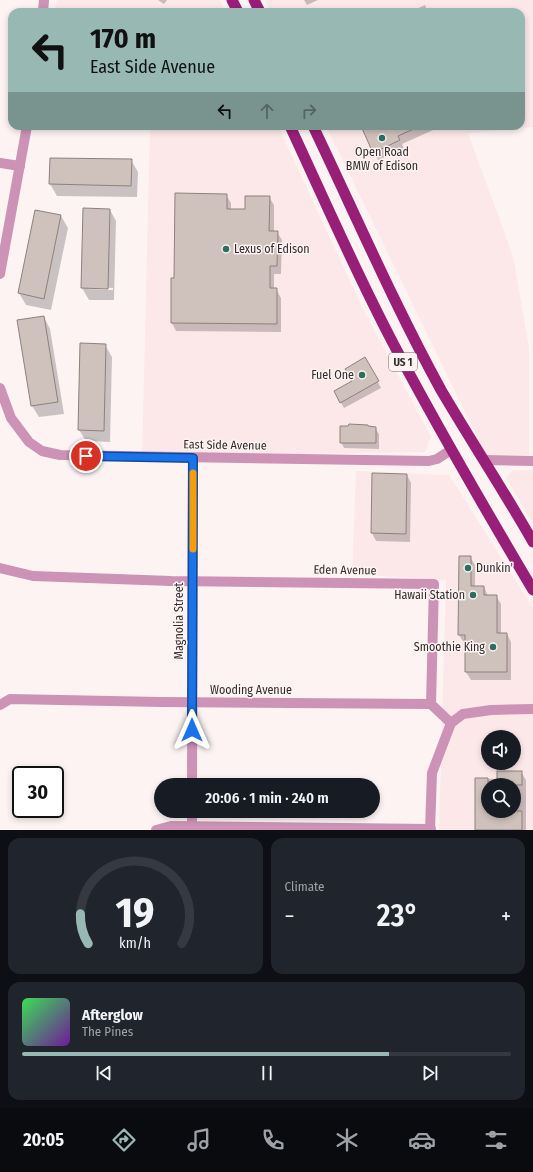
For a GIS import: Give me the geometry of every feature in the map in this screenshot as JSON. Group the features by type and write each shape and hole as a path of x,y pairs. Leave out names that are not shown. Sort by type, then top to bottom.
{"highway":[{"name":"US 1","path":"292,130 324,204 380,318 451,450 533,590"},
{"name":"US 1","path":"316,130 390,291 442,390 533,542"}],"street":[{"path":"0,274 26,130"},
{"path":"0,163 20,166"},
{"name":"East Side Avenue","path":"0,388 10,418 29,442 42,451 60,455 429,461 436,459 451,450"},
{"name":"Magnolia Street","path":"192,778 193,458"},
{"path":"484,460 533,461"},
{"name":"Eden Avenue","path":"0,568 33,576 193,581 434,584 431,704"},
{"name":"Wooding Avenue","path":"0,705 10,699 192,703 431,704"},
{"path":"431,704 450,723"},
{"path":"156,830 171,826 431,829 432,773 450,723 464,714 490,710 533,709"},
{"path":"192,818 192,826"}],"shaded area":[{"path":"57,0 220,0 223,8 55,8"},
{"path":"265,0 533,0 533,127 525,128 525,8 268,8"},
{"path":"150,130 280,130 363,309 431,437 425,452 142,456"},
{"path":"328,130 500,130 468,133 513,256 529,347 529,455 486,455"},
{"path":"513,470 533,470 533,524 506,478"},
{"path":"356,471 449,475 533,608 533,830 439,830 446,580 352,574"}],"building":[{"name":"Open Road BMW of Edison","path":"363,130 411,130 398,136 400,140 373,153"},
{"path":"50,158 132,159 131,186 49,184"},
{"name":"Lexus of Edison","path":"175,193 227,194 227,209 245,209 245,196 270,196 269,231 278,231 277,266 270,266 270,288 277,288 277,324 171,323 171,278 174,278"},
{"path":"83,208 110,209 108,289 81,288"},
{"path":"35,210 61,215 44,299 18,293"},
{"path":"44,316 58,402 31,406 17,320"},
{"path":"80,343 106,344 104,431 78,430"},
{"name":"Fuel One","path":"365,357 379,381 340,403 334,391 352,381 345,369"},
{"path":"349,424 376,427 376,443 340,443 340,426 348,426"},
{"path":"372,473 407,474 406,534 371,533"},
{"path":"459,556 471,556 471,586 484,586 484,595 497,595 497,633 507,633 507,672 465,672 465,635 458,635"},
{"path":"497,771 522,771 522,785 521,778 497,778"},
{"path":"475,778 481,778 481,818 521,818 522,811 522,830 475,830"}],"slow traffic":[{"path":"193,473 193,549"}],"place":[{"name":"Open Road BMW of Edison","path":"382,138"},
{"name":"Lexus of Edison","path":"226,249"},
{"name":"Fuel One","path":"362,375"},
{"name":"Dunkin'","path":"468,568"},
{"name":"Hawaii Station","path":"473,595"},
{"name":"Smoothie King","path":"493,647"}],"route":[{"path":"86,456 193,458 192,730"}]}
